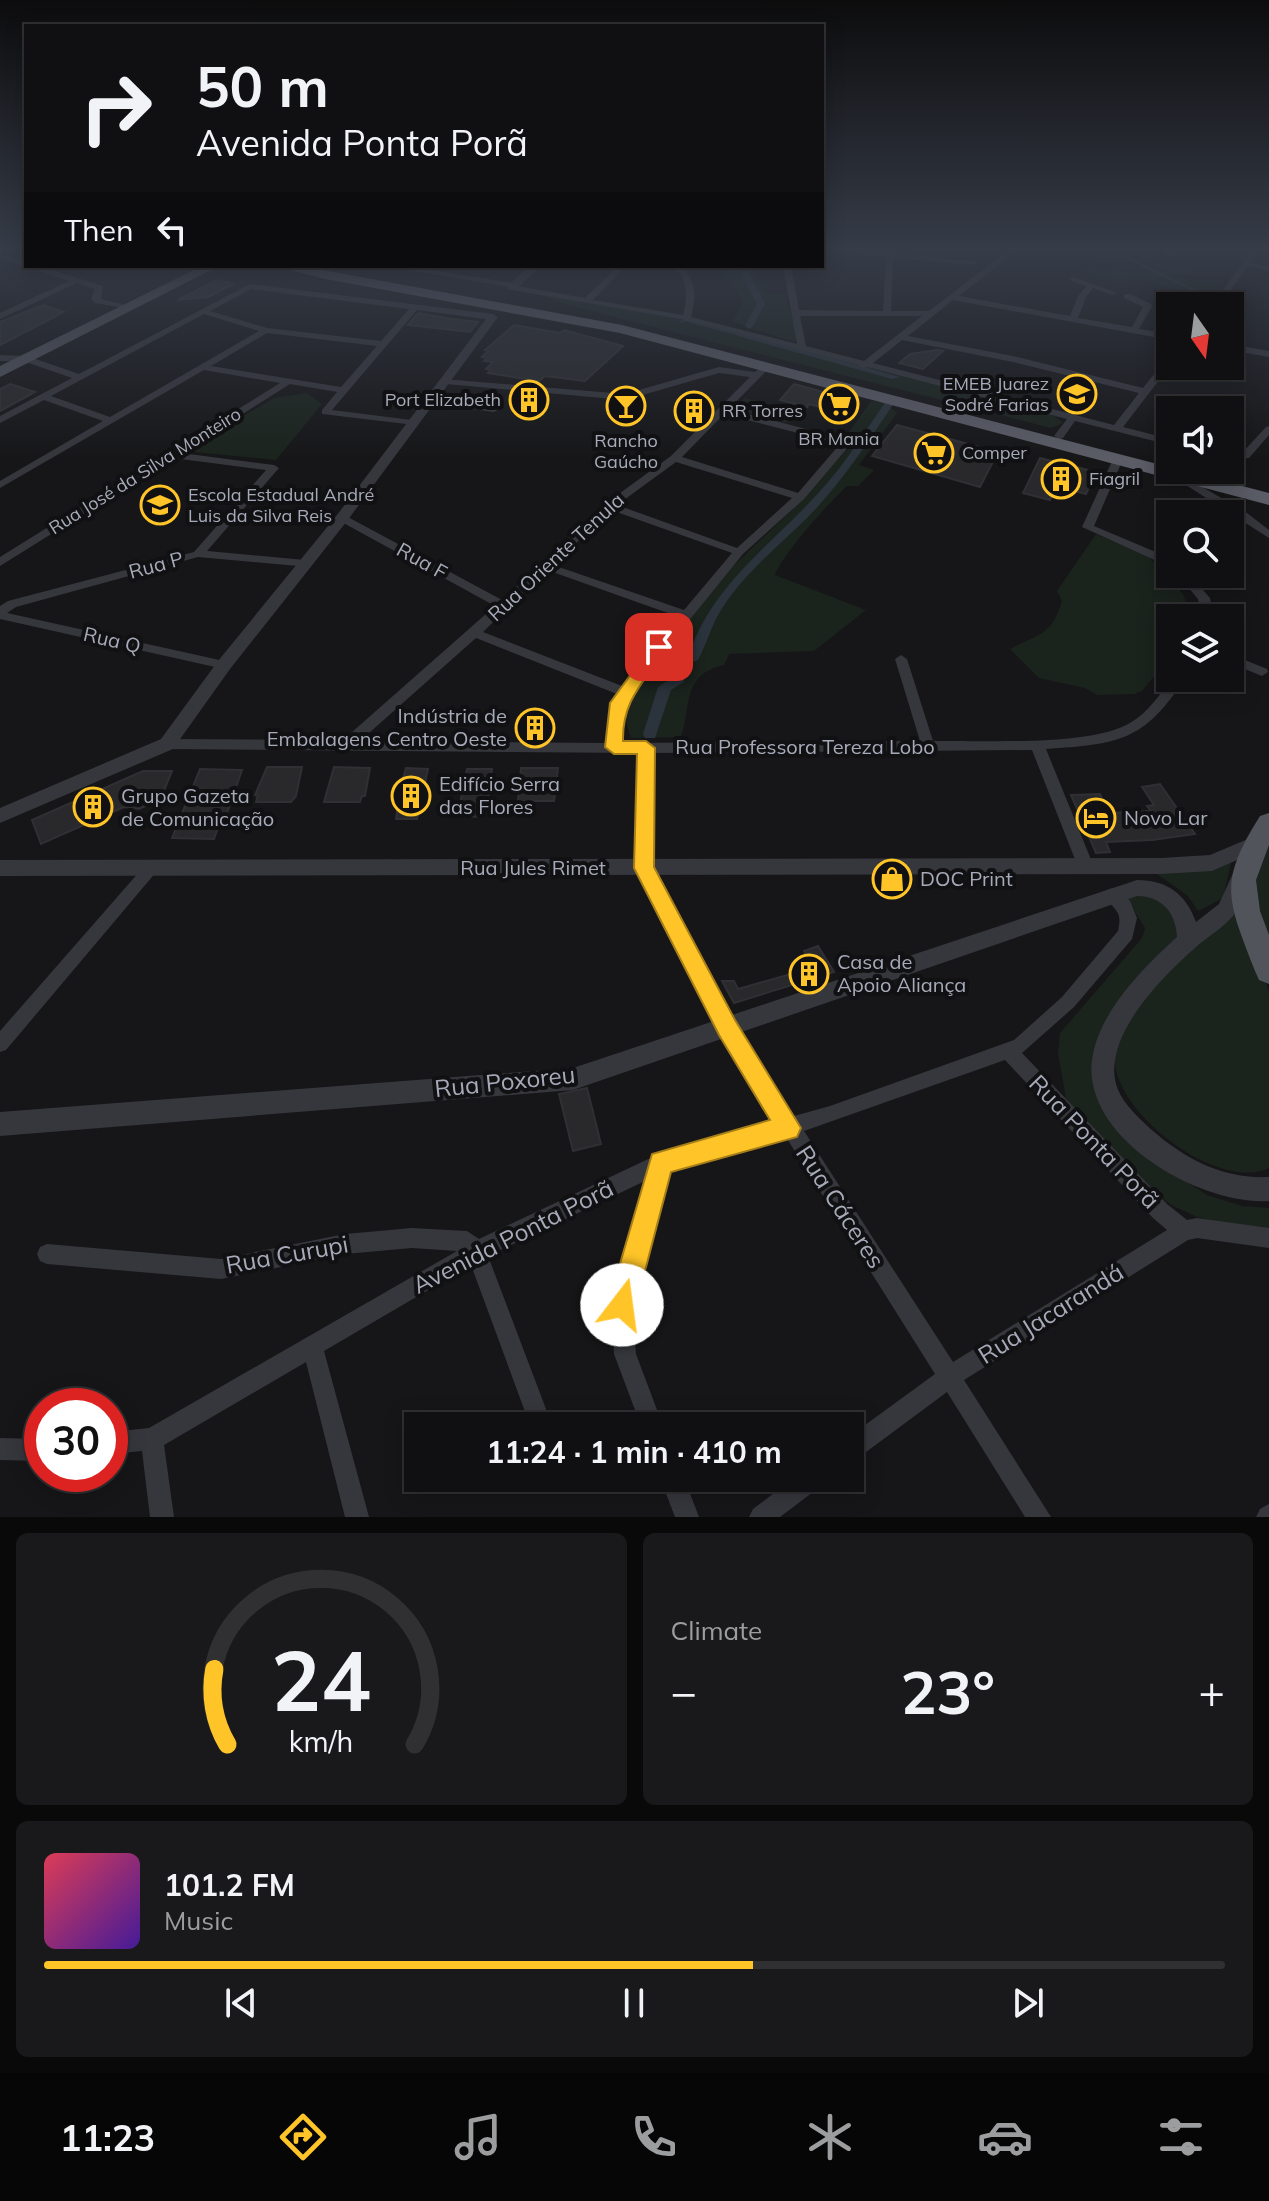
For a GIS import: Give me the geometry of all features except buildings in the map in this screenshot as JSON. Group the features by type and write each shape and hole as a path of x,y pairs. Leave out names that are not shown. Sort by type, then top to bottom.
{"highway":[{"path":"592,320 761,371 1156,467"},
{"path":"611,320 1059,436 1156,464"},
{"path":"1208,484 1269,512"},
{"path":"1221,484 1269,499"},
{"path":"1237,484 1269,491"}],"main road":[{"path":"0,358 76,320"},
{"path":"0,372 105,320"},
{"path":"1262,833 1242,874 1244,902 1269,971"}],"street":[{"path":"0,420 186,320"},
{"path":"232,320 266,330 382,344"},
{"path":"404,320 325,412 412,423"},
{"path":"0,816 167,744 224,665 342,518 491,320"},
{"path":"693,320 863,366 1156,438"},
{"path":"798,320 802,349"},
{"path":"863,366 925,320"},
{"path":"1066,320 1156,335"},
{"path":"1134,331 1140,320"},
{"path":"0,485 206,368 266,330"},
{"path":"901,337 1013,359 1147,392"},
{"path":"1244,350 1269,354"},
{"path":"0,358 27,359 78,377"},
{"path":"206,368 343,390"},
{"path":"446,381 625,397 719,370 761,371"},
{"name":"Rua Oriente Tenula","path":"344,747 474,633 609,506 675,458 761,371"},
{"path":"1117,428 1156,379"},
{"name":"Rua José da Silva Monteiro","path":"0,562 289,381"},
{"path":"44,397 112,421"},
{"path":"430,401 494,409"},
{"path":"614,747 615,715 624,692 739,552 800,497 844,443 724,411"},
{"path":"1059,436 1073,417"},
{"path":"1244,456 1269,429"},
{"path":"171,455 274,468 198,554"},
{"path":"675,458 800,497"},
{"path":"1118,459 1088,527 1156,556"},
{"path":"1199,484 1269,535"},
{"path":"609,506 739,552"},
{"name":"Rua F","path":"342,518 502,605"},
{"name":"Rua P","path":"0,614 6,601 198,554 305,564"},
{"path":"546,566 686,615"},
{"name":"Rua Q","path":"0,614 224,665"},
{"path":"474,633 624,692"},
{"path":"901,659 928,746"},
{"path":"1244,664 1262,672"},
{"name":"Rua Professora Tereza Lobo","path":"167,744 646,748 1037,745 1094,739 1138,726 1168,692"},
{"path":"1037,745 1086,867"},
{"name":"Rua Cáceres","path":"646,748 644,868 727,1027 788,1128 1039,1517"},
{"name":"Rua Jules Rimet","path":"0,868 1086,867 1212,863 1262,833"},
{"path":"0,1044 152,867"},
{"path":"1242,874 1226,909 1188,941 1150,980 1113,1027 1102,1058 1105,1087 1117,1113 1179,1166 1229,1188 1269,1189"},
{"name":"Rua Poxoreu","path":"0,1124 573,1079 1143,887 1169,896 1184,915 1188,941"},
{"name":"Avenida Ponta Porã","path":"128,1441 152,1439 476,1251 661,1163 752,1135 788,1128 1020,1046 1045,1026 1126,934 1129,918 1124,906 1113,895"},
{"name":"Rua Ponta Porã","path":"1007,1050 1160,1211 1184,1231"},
{"path":"647,1412 625,1354 622,1305 661,1163"},
{"path":"1184,1231 1197,1228 1269,1238"},
{"name":"Rua Jacarandá","path":"864,1440 949,1377 1184,1231"},
{"name":"Rua Curupi","path":"47,1254 221,1269 345,1244 412,1238 467,1241 476,1251"},
{"path":"476,1251 535,1409"},
{"path":"312,1345 357,1517"},
{"path":"152,1439 162,1517"},
{"path":"0,1449 24,1450"},
{"path":"677,1492 687,1517"},
{"path":"761,1517 794,1492"}],"shaded area":[{"path":"625,320 686,320 1053,415 1063,423 1051,428"},
{"path":"793,320 798,338 794,342 733,322"},
{"path":"307,393 322,404 276,460 184,451 274,398"},
{"path":"745,398 797,412 787,423 734,409"},
{"path":"871,401 883,402 897,413 859,465 874,470 858,486 847,486 829,504 796,542 775,575 866,610 814,651 729,654 724,665 710,670 694,684 681,737 631,738 626,711 635,685 735,564 790,512 849,447 852,438 847,435"},
{"path":"1096,534 1148,556 1156,565 1156,588 1177,588 1183,594 1187,604 1156,604 1156,674 1142,691 1097,695 1085,688 1039,678 1010,649 1037,636 1054,621 1062,601 1057,591"},
{"path":"1269,835 1269,941 1257,910 1253,888 1257,866"},
{"path":"1231,863 1223,898 1198,911 1188,896 1157,874"},
{"path":"1128,894 1162,899 1184,930 1095,1056 1162,1166 1207,1195 1242,1206 1269,1208 1269,1234 1197,1217 1171,1205 1143,1182 1066,1099 1058,1053 1060,1033 1142,938 1145,928 1127,899"},
{"path":"1239,910 1269,991 1269,1168 1247,1173 1221,1168 1193,1156 1166,1138 1143,1116 1125,1092 1115,1066 1116,1042 1124,1023 1150,985 1185,951"}],"waterway":[{"path":"681,322 684,320 740,335"},
{"path":"749,326 752,320"},
{"path":"741,334 895,377"},
{"path":"650,734 665,687 679,679 681,662 694,657 715,609 748,568 832,483 889,403"}],"place":[{"name":"EMEB Juarez Sodré Farias","path":"1077,394"},
{"name":"Port Elizabeth","path":"529,400"},
{"name":"BR Mania","path":"839,404"},
{"name":"Rancho Gaúcho","path":"626,406"},
{"name":"RR Torres","path":"694,411"},
{"name":"Comper","path":"934,453"},
{"name":"Fiagril","path":"1061,479"},
{"name":"Escola Estadual André Luis da Silva Reis","path":"160,505"},
{"name":"Indústria de Embalagens Centro Oeste","path":"535,728"},
{"name":"Edifício Serra das Flores","path":"411,796"},
{"name":"Grupo Gazeta de Comunicação","path":"93,807"},
{"name":"Novo Lar","path":"1096,818"},
{"name":"DOC Print","path":"892,879"},
{"name":"Casa de Apoio Aliança","path":"809,974"}],"route":[{"path":"622,1305 661,1163 752,1135 788,1128 727,1027 644,868 646,748 614,747 614,728 618,703 659,647"}]}
